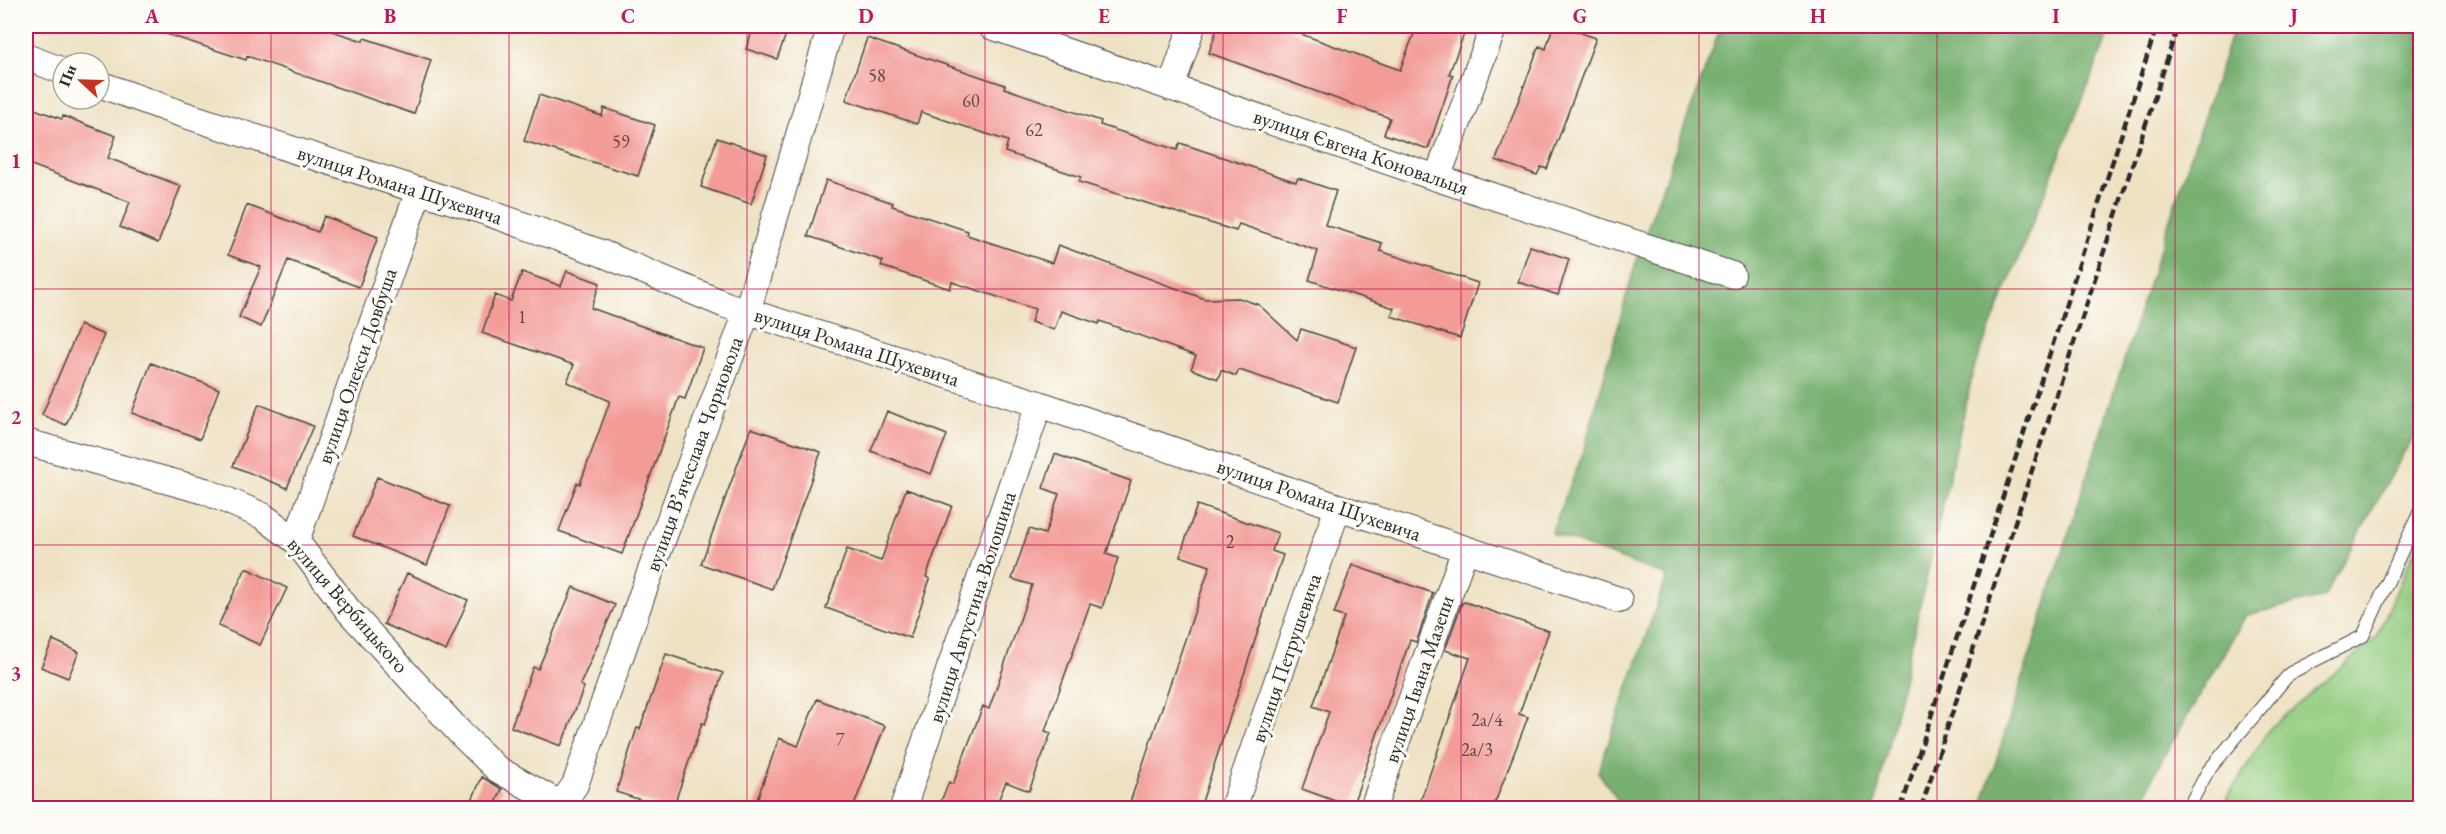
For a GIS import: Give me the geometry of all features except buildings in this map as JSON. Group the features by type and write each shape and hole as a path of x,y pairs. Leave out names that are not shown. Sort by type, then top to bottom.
{"street":[{"name":"вулиця Вʼячеслава Чорновола","path":"561,806 575,785 639,602 747,312 831,26"},
{"name":"вулиця Євгена Коновальця","path":"991,26 1437,178 1732,275"},
{"path":"1171,88 1192,26"},
{"path":"1437,178 1494,26"},
{"path":"26,57 51,66"},
{"name":"вулиця Романа Шухевича","path":"111,88 601,253 747,312 1039,404 1338,507 1619,600"},
{"name":"вулиця Олекси Довбуша","path":"296,541 419,190"},
{"name":"вулиця Августина Волошина","path":"903,808 1039,404"},
{"name":"вулиця Вербицького","path":"26,442 205,491 263,516 296,541 348,610 462,735 497,769 561,806"},
{"name":"вулиця Петрушевича","path":"1233,808 1338,507"},
{"name":"вулиця Івана Мазепи","path":"1373,808 1465,549"}],"lane":[{"path":"2188,808 2208,771 2290,673 2364,636 2421,511"}],"green space":[{"path":"1721,26 2112,26 1974,368 1874,808 1623,808 1598,772 1667,576 1551,533 1583,453 1639,251"},
{"path":"2234,26 2420,26 2420,424 2324,597 2246,615 2156,770 2141,808 1981,808 2148,285"},
{"path":"2420,536 2420,808 2221,808 2270,728 2376,638"}],"railway":[{"path":"1901,808 2157,26"},
{"path":"1921,808 2178,26"}]}
